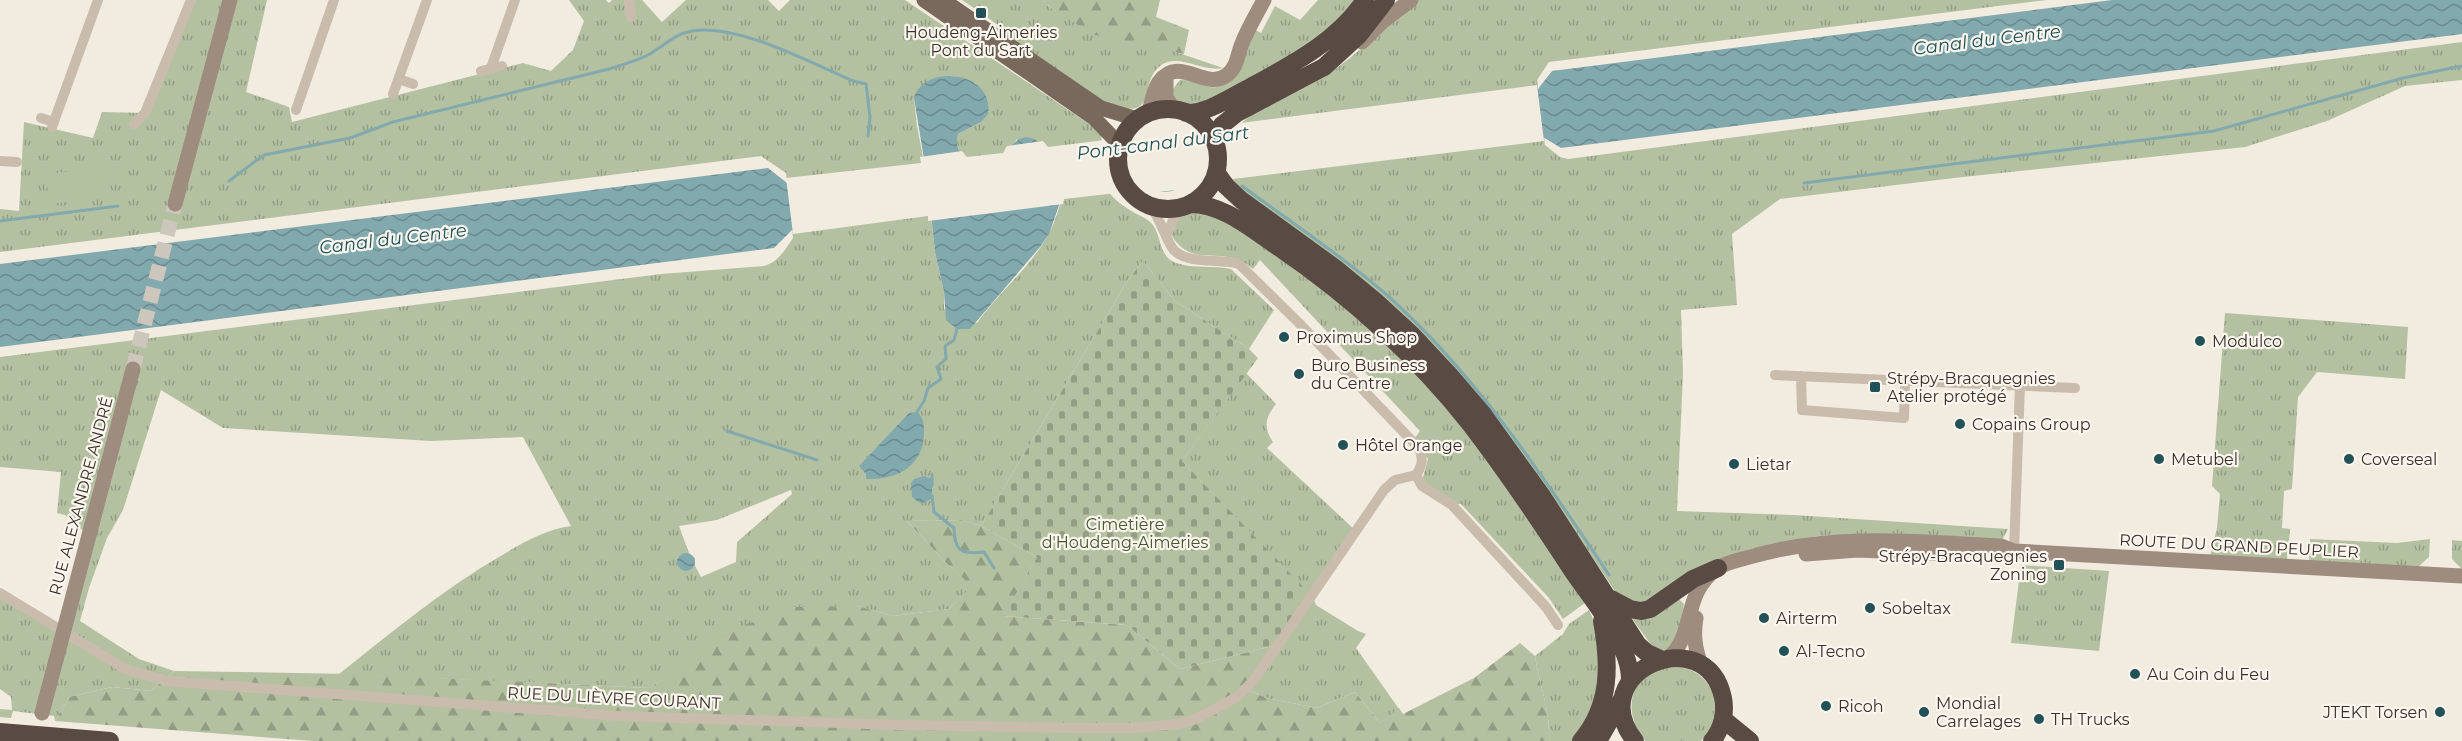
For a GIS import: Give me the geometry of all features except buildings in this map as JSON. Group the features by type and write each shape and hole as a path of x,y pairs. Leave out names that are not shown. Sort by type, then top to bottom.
{"highway":[{"path":"1365,0 1337,31 1295,63 1204,110 1142,116 1126,130 1119,144 1117,163 1122,182 1134,197 1151,207 1162,210 1187,206 1211,207 1242,223 1326,282 1401,348 1470,424 1529,506 1638,645 1647,653 1664,658 1680,658 1701,665 1719,685 1724,702 1723,720 1715,740"},
{"path":"1214,141 1222,125 1237,113 1324,67 1359,34 1386,0"},
{"path":"1180,111 1206,127 1214,141 1218,162 1207,191 1187,206"},
{"path":"1216,172 1226,186 1241,200 1335,268 1375,301 1453,379 1482,413 1542,496 1606,606 1627,656 1630,681"},
{"path":"1606,606 1641,611 1650,609 1693,579 1718,568"},
{"path":"1581,741 1593,726 1608,681 1606,606"},
{"path":"1598,741 1623,698 1630,681 1643,667 1664,658"},
{"path":"1623,698 1624,722 1635,741"},
{"path":"1723,720 1750,741"},
{"path":"0,732 110,741"}],"main road":[{"path":"175,204 230,0"},
{"path":"924,0 1094,118 1119,144"},
{"path":"943,0 1101,108 1142,116 1156,87 1169,73 1178,71 1209,79 1225,76 1234,68 1241,47 1264,0"},
{"path":"1324,67 1346,54 1392,13 1412,0"},
{"path":"1166,77 1166,97 1180,111"},
{"name":"RUE ALEXANDRE ANDRÉ","path":"42,713 133,369"},
{"name":"ROUTE DU GRAND PEUPLIER","path":"1664,658 1681,645 1691,604 1699,587 1718,568 1776,550 1826,541 1862,540 1990,545 2014,551 2462,576"},
{"path":"1701,665 1695,646 1694,632 1702,600 1708,587 1741,566 1793,555 1857,550 1867,545 2014,551"}],"street":[{"path":"41,118 53,124 98,0"},
{"path":"134,124 145,113 191,0"},
{"path":"296,110 334,0"},
{"path":"393,94 427,0"},
{"path":"491,68 515,0"},
{"path":"629,0 631,17"},
{"path":"399,79 412,84"},
{"path":"0,161 16,162"},
{"path":"1167,234 1174,218 1187,206"},
{"path":"1151,207 1173,248 1184,256 1190,259 1227,261 1239,264 1246,269 1412,440 1422,457 1416,476 1422,486 1452,505 1546,608 1558,626"},
{"path":"1775,375 2075,388"},
{"path":"1801,376 1802,410 1904,418 1905,381"},
{"path":"2014,551 2020,385"},
{"name":"RUE DU LIÈVRE COURANT","path":"0,593 124,669 137,675 167,681 644,717 1135,728 1191,721 1217,708 1246,689 1275,651 1384,490 1395,480 1416,476"}],"green space":[{"path":"191,0 267,0 246,92 289,107 292,122 523,63 551,71 573,50 584,21 569,0 606,0 609,3 612,0 642,0 662,22 686,0 768,0 779,11 790,0 905,0 1101,132 1107,188 1113,198 1151,222 1170,260 1190,266 1231,269 1274,310 1249,349 1175,301 1143,261 1128,280 981,526 962,520 907,521 946,563 973,586 949,609 893,616 858,606 678,669 650,688 339,674 457,583 534,538 571,526 523,437 431,441 223,428 161,390 123,510 107,538 80,621 139,659 174,671 151,691 112,687 69,697 55,721 54,716 13,711 11,718 0,717 0,709 12,710 11,697 0,689 0,593 63,631 88,535 65,515 57,513 61,472 0,467 0,357 661,274 764,266 777,259 793,238 786,173 761,156 0,252 0,209 19,211 24,122 93,138 102,112 145,113","holes":["954,76 976,84 981,122 958,134 960,155 997,167 1017,139 1063,195 1053,226 1041,247 977,323 944,309 944,292 935,252 927,178 914,98 939,78","791,490 792,494 737,542 736,562 701,577 695,566 695,558 689,553 679,526 717,520"]},
{"path":"962,0 1042,0 1055,11 1223,68 1207,68 1175,61 1167,62 1153,74 1142,105 1125,108 1108,104 1004,33 1001,27"},
{"path":"1042,0 1160,0 1156,17 1189,30 1184,54 1095,35 1055,11"},
{"path":"1318,0 1358,0 1313,44 1213,100 1183,105 1176,102 1172,90 1180,80 1193,81 1209,87 1222,86 1230,82 1254,29 1261,33 1275,6 1300,20"},
{"path":"1417,0 2047,0 1549,62 1537,80 1545,145 1560,157 1568,159 2462,42 2462,80 2405,86 2327,121 2245,147 1780,199 1732,234 1737,305 1681,310 1683,373 1677,511 1794,515 2008,529 2000,544 1863,535 1817,536 1789,542 1647,607 1621,600 1567,520 1233,188 1223,142 1248,117 1323,78 1350,58"},
{"path":"108,167 111,197 49,204 46,174"},
{"path":"1188,212 1204,212 1222,218 1317,282 1406,362 1484,453 1585,603 1563,619 1549,598 1461,504 1454,504 1422,481 1428,459 1414,439 1420,431 1260,260 1253,269 1230,257 1199,255 1180,246 1172,236 1179,219"},
{"name":"Cimetière d'Houdeng-Aimeries","path":"1143,261 1175,301 1249,349 1258,358 1182,461 1313,597 1280,644 1180,669 1127,625 1003,616 1037,557 981,526 1128,280"},
{"path":"2225,313 2408,327 2405,379 2317,372 2298,397 2292,489 2284,491 2282,528 2290,529 2287,559 2210,556 2217,528 2220,494 2212,486"},
{"path":"1246,373 1276,404 1269,414 1267,423 1273,442 1267,448 1356,531 1313,597 1316,605 1366,634 1356,648 1399,709 1380,723 1355,692 1317,708 1266,698 1246,689 1312,597 1182,461"},
{"path":"962,520 981,526 1037,557 1004,616 1127,625 1180,669 1280,644 1246,689 1266,698 1317,708 1355,692 1380,723 1399,708 1403,714 1474,678 1520,643 1535,656 1547,709 1549,741 313,741 55,721 69,697 112,687 151,691 174,671 353,674 650,688 732,630 793,607 858,606 893,616 949,609 972,586 946,563 907,521"},
{"path":"2310,539 2397,543 2430,539 2429,557 2418,567 2309,561"},
{"path":"2452,540 2462,541 2462,569 2452,559"},
{"path":"2021,565 2109,571 2099,651 2011,643"},
{"path":"1679,599 1684,604 1677,642 1668,651 1655,650 1630,616"},
{"path":"1589,610 1598,630 1602,687 1576,741 1549,741 1547,709 1535,656 1563,634 1569,624"},
{"path":"1670,666 1693,671 1702,677 1713,694 1715,704 1712,724 1701,741 1646,741 1636,726 1632,707 1635,689 1648,675"}],"water":[{"name":"Canal du Centre","path":"2112,0 2462,0 2462,34 1561,148 1543,137 1190,181 1169,192 1158,192 1145,188 1062,197 1049,234 1040,247 970,329 957,329 946,320 944,292 935,252 931,214 792,230 774,248 0,347 0,264 768,168 787,183 925,165 914,98 920,87 944,76 970,81 981,88 987,100 988,114 981,122 958,134 958,148 967,160 1004,155 1014,143 1024,138 1035,140 1047,150 1182,131 1538,89 1552,71"},
{"path":"917,412 924,424 924,433 919,455 913,463 898,474 866,479 866,474 859,466 909,413"},
{"path":"924,476 932,479 932,498 922,503 912,497 911,483 914,479"},
{"path":"686,553 692,556 695,562 692,568 686,571 680,568 677,562 680,556"}],"pier":[{"name":"Pont-canal du Sart","path":"1537,85 1544,141 1192,184 1185,189 1151,193 1143,190 1064,199 1063,204 928,221 928,216 793,234 786,178 921,163 920,157 962,151 967,157 1003,153 1007,146 1043,141 1048,147 1137,136 1146,128 1174,125 1185,130"}],"waterway":[{"path":"229,181 264,155 350,138 393,122 609,69 643,57 674,38 692,31 710,30 752,39 796,55 853,81 866,84 870,117 868,136"},
{"path":"1804,183 2214,131 2403,78 2462,66"},
{"path":"1242,186 1353,267 1388,296 1451,359 1534,464 1609,575"},
{"path":"0,221 118,206"},
{"path":"917,412 928,388 941,379 937,367 946,359 945,346 954,340 957,329"},
{"path":"727,431 817,460"},
{"path":"932,474 932,486"},
{"path":"932,496 934,512 954,528 954,536 961,550 970,553 984,552 994,568"}],"tunnel":[{"path":"133,369 175,204"}],"place":[{"name":"Houdeng-Aimeries Pont du Sart","path":"981,13"},
{"name":"Proximus Shop","path":"1284,337"},
{"name":"Modulco","path":"2200,341"},
{"name":"Buro Business du Centre","path":"1299,374"},
{"name":"Strépy-Bracquegnies Atelier protégé","path":"1875,387"},
{"name":"Copains Group","path":"1960,424"},
{"name":"Hôtel Orange","path":"1343,445"},
{"name":"Metubel","path":"2159,459"},
{"name":"Coverseal","path":"2349,459"},
{"name":"Lietar","path":"1734,464"},
{"name":"Strépy-Bracquegnies Zoning","path":"2059,565"},
{"name":"Sobeltax","path":"1870,608"},
{"name":"Airterm","path":"1764,618"},
{"name":"Al-Tecno","path":"1784,651"},
{"name":"Au Coin du Feu","path":"2135,674"},
{"name":"Ricoh","path":"1826,706"},
{"name":"Mondial Carrelages","path":"1924,712"},
{"name":"JTEKT Torsen","path":"2440,712"},
{"name":"TH Trucks","path":"2039,719"}]}
